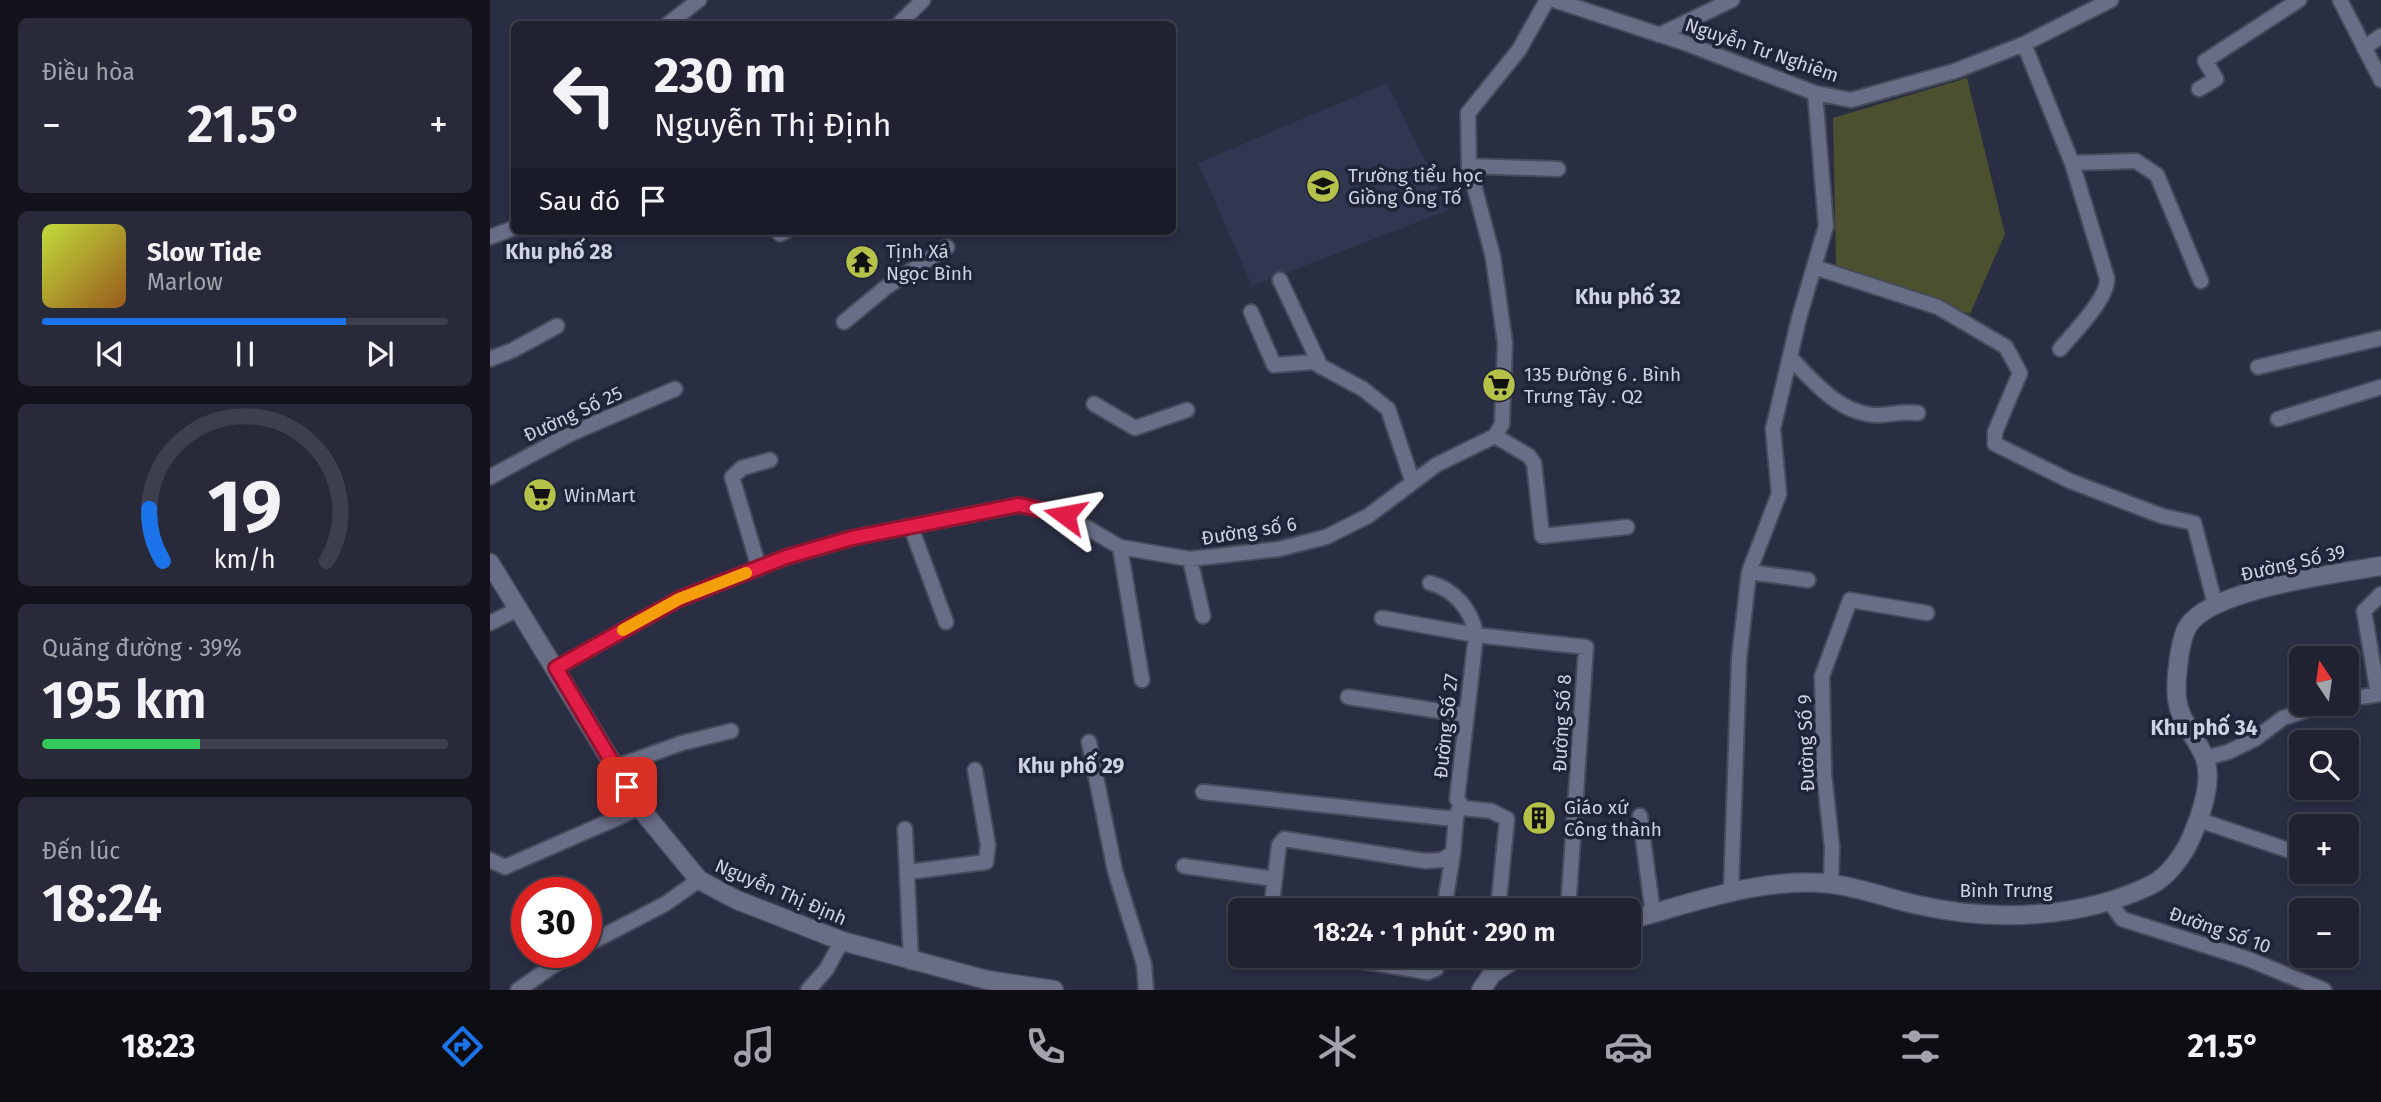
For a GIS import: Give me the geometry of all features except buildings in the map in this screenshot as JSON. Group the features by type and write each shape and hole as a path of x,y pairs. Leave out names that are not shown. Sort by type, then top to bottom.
{"street":[{"path":"672,21 699,0"},
{"path":"902,21 923,0"},
{"path":"1547,0 1519,50 1468,113 1469,166 1493,257 1505,343 1502,424 1495,436 1532,460 1542,536 1628,527"},
{"name":"Nguyễn Tư Nghiêm","path":"1554,0 1659,34 1815,93 1851,100 1955,71 2024,44 2109,0"},
{"path":"1659,34 1732,0"},
{"path":"2199,89 2216,79 2205,61 2299,0"},
{"path":"2340,0 2381,80"},
{"path":"2364,48 2381,36"},
{"path":"2024,44 2072,163 2098,242 2108,284 2089,314 2060,349"},
{"path":"1731,892 1739,660 1749,572 1780,495 1773,429 1826,226 1815,93"},
{"path":"2072,163 2136,161 2157,175 2201,281"},
{"path":"1469,166 1558,169"},
{"path":"490,237 511,229"},
{"path":"844,322 885,288 947,247"},
{"path":"1814,267 1938,307 2006,347 2020,373 1995,432 1995,444 2070,481 2162,516 2194,523 2215,604"},
{"path":"1280,280 1321,366"},
{"path":"1251,312 1274,365 1313,362 1363,389 1388,409 1412,480"},
{"path":"490,359 557,326"},
{"path":"2258,367 2381,338"},
{"path":"1790,356 1817,386 1852,410 1880,415 1899,411 1918,413"},
{"path":"2278,419 2381,387"},
{"name":"Đường Số 25","path":"490,477 569,434 674,389"},
{"path":"1094,404 1135,428 1187,410"},
{"name":"Đường số 6","path":"556,668 679,599 760,568 852,538 1019,505 1065,515 1120,547 1191,559 1279,548 1326,537 1368,516 1412,480 1495,436"},
{"path":"760,568 732,477 742,468 770,460"},
{"path":"911,527 946,622"},
{"path":"1120,547 1142,680"},
{"path":"1191,559 1203,616"},
{"name":"Nguyễn Thị Định","path":"490,562 640,808 699,880 748,905 842,941 986,985 1054,990"},
{"name":"Đường Số 39","path":"2215,604 2296,579 2381,566"},
{"path":"1749,572 1808,580"},
{"path":"1382,618 1476,635 1474,624 1460,600 1448,589 1430,583"},
{"path":"2359,697 2380,694 2364,611 2381,594"},
{"name":"Đường Số 9","path":"1831,884 1832,847 1824,774 1822,677 1850,600 1927,613"},
{"name":"Bình Trưng","path":"1641,917 1731,892 1831,884 1961,913 2042,914 2109,901 2154,884 2185,853 2199,820 2206,789 2205,758 2178,705 2178,662 2188,626 2215,604"},
{"path":"490,623 518,609"},
{"name":"Đường Số 27","path":"1476,635 1457,799 1458,811 1462,808 1491,811 1507,819 1499,898"},
{"name":"Đường Số 8","path":"1476,635 1586,647 1569,898"},
{"path":"1348,697 1466,715"},
{"path":"2205,758 2228,752 2255,739 2291,716"},
{"path":"615,766 682,743 731,731"},
{"path":"1089,742 1115,871 1144,964 1146,990"},
{"path":"908,872 986,862 988,845 975,770"},
{"path":"1203,792 1458,811 1446,898"},
{"path":"490,860 505,867 640,808"},
{"path":"1640,816 1653,914"},
{"path":"2199,820 2288,850"},
{"path":"905,829 911,962"},
{"path":"1272,898 1279,845 1284,839 1425,861 1442,860 1453,853"},
{"path":"1184,866 1275,879"},
{"path":"602,937 665,904 699,880"},
{"name":"Đường Số 10","path":"2109,901 2122,919 2248,959 2323,990"},
{"path":"808,990 826,970 842,941"},
{"path":"518,990 550,968"},
{"path":"1404,968 1428,972 1436,968"},
{"path":"1492,974 1493,968"},
{"path":"1481,990 1492,974 1501,968"}],"shaded area":[{"name":"Trường tiểu học Giồng Ông Tố","path":"1387,83 1449,210 1252,286 1198,163"}],"green space":[{"path":"1967,78 2005,234 1970,314 1836,265 1833,118"}],"slow traffic":[{"path":"623,630 679,599 746,573"}],"place":[{"name":"Trường tiểu học Giồng Ông Tố","path":"1323,186"},
{"name":"Tịnh Xá Ngọc Bình","path":"862,262"},
{"name":"135 Đường 6 . Bình Trưng Tây . Q2","path":"1499,385"},
{"name":"WinMart","path":"540,495"},
{"name":"Giáo xứ Công thành","path":"1539,818"}],"district":[{"name":"Khu phố 28","path":"559,252"},
{"name":"Khu phố 32","path":"1628,297"},
{"name":"Khu phố 34","path":"2204,728"},
{"name":"Khu phố 29","path":"1071,766"}],"route":[{"path":"627,787 556,668 679,599 786,557 852,538 1019,505 1065,515"}]}
